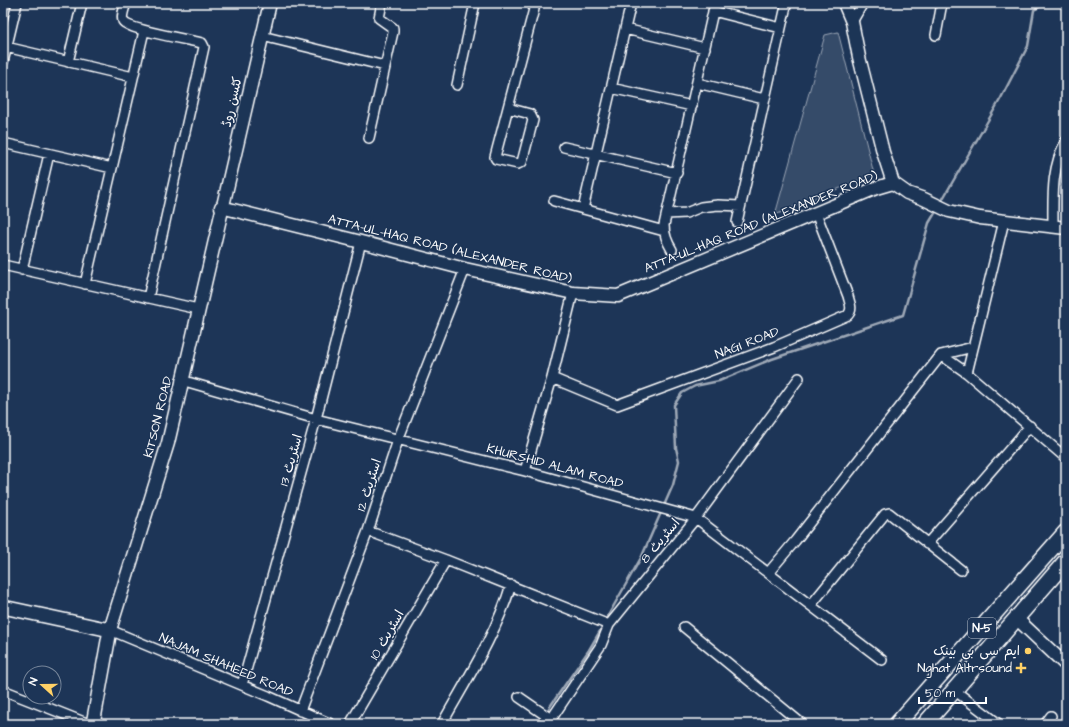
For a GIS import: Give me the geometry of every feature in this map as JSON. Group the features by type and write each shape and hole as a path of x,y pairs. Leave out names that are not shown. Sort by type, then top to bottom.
{"highway":[{"name":"N-5","path":"897,724 1066,532"},
{"name":"N-5","path":"925,724 1066,561"}],"main road":[{"path":"3,606 110,630 93,724"}],"street":[{"path":"3,62 17,3"},
{"path":"68,62 82,3"},
{"path":"126,3 122,16 123,21 132,28 202,43 204,47 148,298"},
{"name":"کٹسن روڈ","path":"221,207 270,3"},
{"path":"369,138 393,32 392,28 379,18 382,3"},
{"path":"457,85 475,3"},
{"path":"508,108 530,114 533,120 522,162 518,164 496,159 495,157 534,9 534,6 531,3"},
{"path":"583,209 631,3"},
{"path":"844,3 852,22 861,65 883,152 893,183 908,193 949,211 1004,221 1066,228"},
{"path":"852,22 863,3"},
{"path":"936,35 942,3"},
{"path":"737,222 786,6"},
{"path":"672,250 664,231 714,7 781,28"},
{"path":"625,29 705,48"},
{"path":"84,284 144,31"},
{"path":"262,36 385,66"},
{"path":"6,47 133,77"},
{"path":"697,83 764,99"},
{"path":"611,88 692,106"},
{"path":"1053,226 1054,177 1060,153 1066,142"},
{"path":"3,143 112,168"},
{"path":"564,147 676,173"},
{"path":"22,270 49,154"},
{"name":"ATTA-UL-HAQ ROAD (ALEXANDER ROAD)","path":"221,207 465,269 573,293 618,296 876,188 893,183"},
{"path":"554,201 664,231"},
{"path":"667,214 686,213 701,208 718,205 740,206"},
{"name":"KITSON ROAD","path":"110,630 168,442 221,207"},
{"name":"NAGI ROAD","path":"552,378 617,405 774,347 848,315 851,312 848,296 816,213"},
{"path":"967,373 1004,221"},
{"name":"اسٹریٹ 13","path":"242,685 316,419 361,242"},
{"path":"3,265 198,309"},
{"name":"اسٹریٹ 12","path":"300,711 368,531 398,440 465,269"},
{"path":"525,470 552,378 573,293"},
{"path":"769,572 796,541 941,355 973,347"},
{"path":"941,355 967,373 1066,458"},
{"name":"اسٹریٹ 8","path":"549,720 601,645 605,623 696,518 799,378"},
{"name":"KHURSHID ALAM ROAD","path":"182,380 316,419 525,470 696,518 769,572 882,660"},
{"path":"927,544 1030,426"},
{"path":"811,605 885,514 888,513 961,570"},
{"path":"368,531 511,585 605,623"},
{"name":"اسٹریٹ 10","path":"350,724 446,560"},
{"path":"442,724 496,624 505,604 511,585"},
{"path":"1016,618 1066,665"},
{"path":"684,627 802,724"},
{"name":"NAJAM SHAHEED ROAD","path":"110,630 331,724"},
{"path":"3,690 89,724"},
{"path":"954,690 999,724"},
{"path":"519,697 549,720"}],"shaded area":[{"path":"838,32 874,174 775,215 825,35"}],"waterway":[{"path":"941,202 1001,98 1028,46 1034,10 1047,3"},
{"path":"605,621 642,556 673,485 679,461 676,448 674,405 682,393 695,386 719,381 772,359 903,315 929,223 938,208"},
{"path":"538,724 589,650 603,626"}],"place":[{"name":"ایم سی بی بینک","path":"1028,651"},
{"name":"Nghat Altrsound","path":"1021,668"}]}
